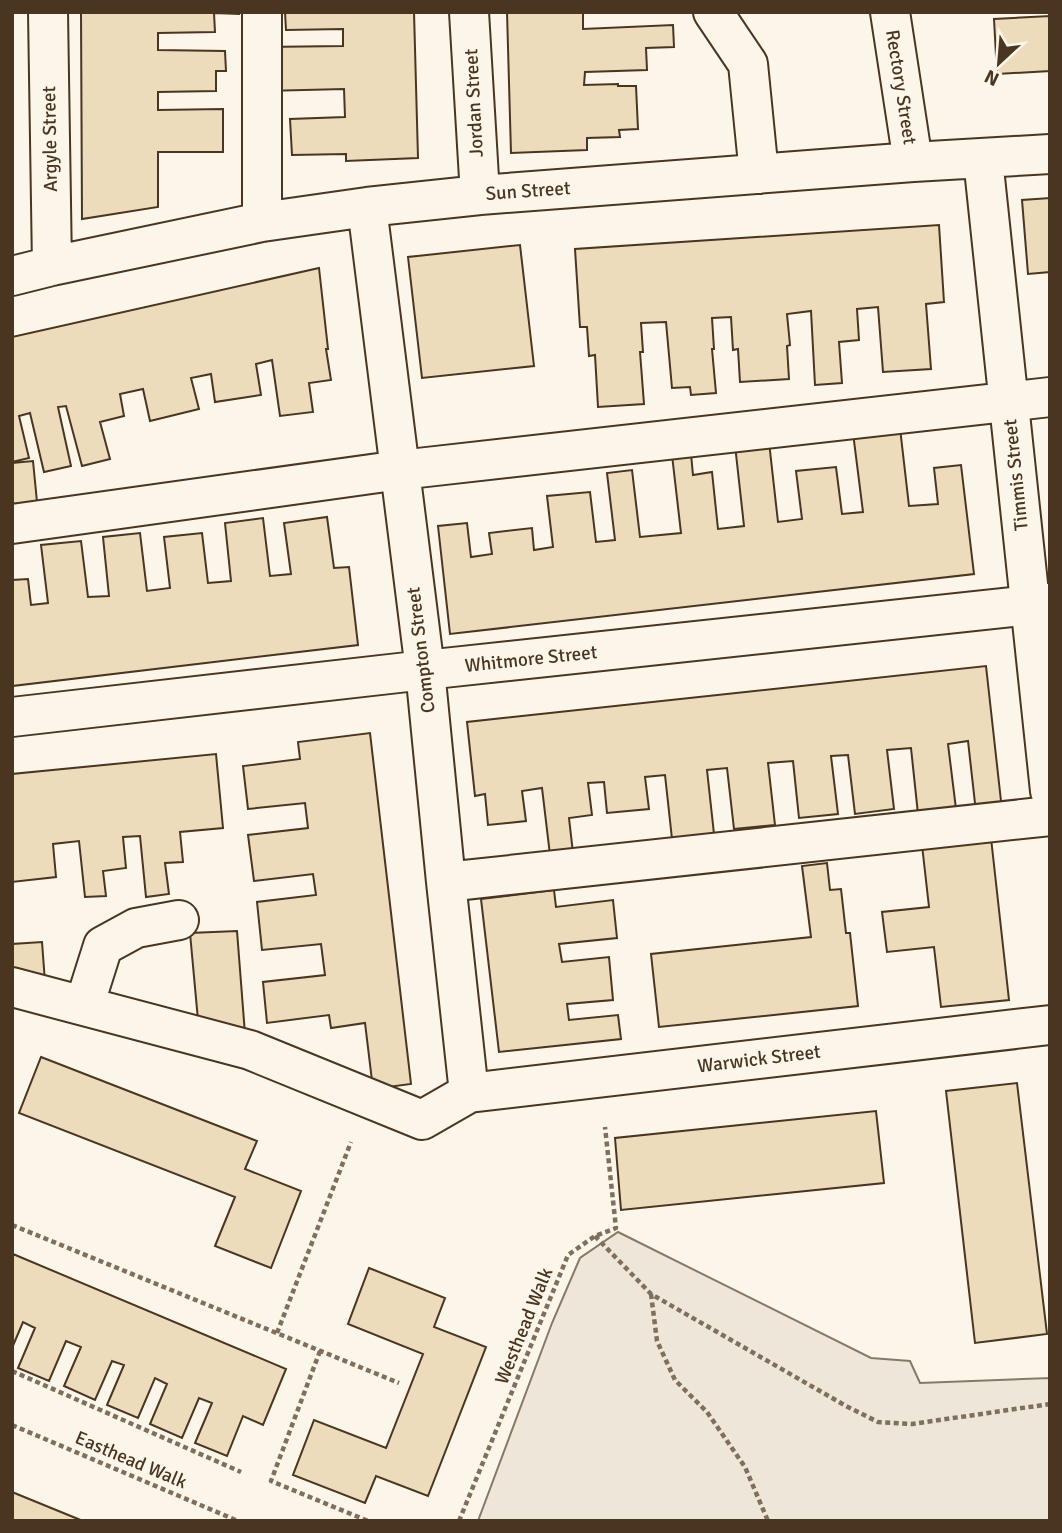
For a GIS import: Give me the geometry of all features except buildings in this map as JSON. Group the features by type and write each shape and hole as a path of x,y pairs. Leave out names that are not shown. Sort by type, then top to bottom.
{"street":[{"name":"Argyle Street","path":"48,12 52,265"},
{"path":"261,222 262,12"},
{"name":"Jordan Street","path":"469,12 480,195"},
{"path":"713,12 748,64 759,174"},
{"name":"Rectory Street","path":"890,12 913,162"},
{"name":"Sun Street","path":"12,276 52,265 261,222 368,207 480,195 1050,154"},
{"name":"Timmis Street","path":"983,159 1008,401 1040,604 1050,791"},
{"name":"Compton Street","path":"368,207 425,670 469,1093"},
{"path":"12,524 400,470 1050,397"},
{"name":"Whitmore Street","path":"12,717 1040,604"},
{"path":"446,883 1050,816"},
{"path":"84,1006 103,946 136,928 178,920"},
{"path":"12,987 250,1049 422,1120 469,1093"},
{"name":"Warwick Street","path":"469,1093 1050,1026"}],"path":[{"name":"Westhead Walk","path":"459,1521 568,1255 595,1237 616,1228 600,1078"},
{"path":"276,1334 368,1098"},
{"path":"12,1224 399,1383"},
{"path":"595,1237 651,1294 878,1422 912,1424 1050,1404"},
{"path":"651,1294 657,1341 675,1380 707,1412 745,1467 768,1521"},
{"path":"320,1352 271,1481 368,1521"},
{"path":"12,1371 241,1472"},
{"name":"Easthead Walk","path":"12,1425 238,1521"}],"shaded area":[{"path":"618,1232 871,1358 910,1361 920,1383 1050,1378 1050,1521 478,1521 552,1323 580,1258"}]}
